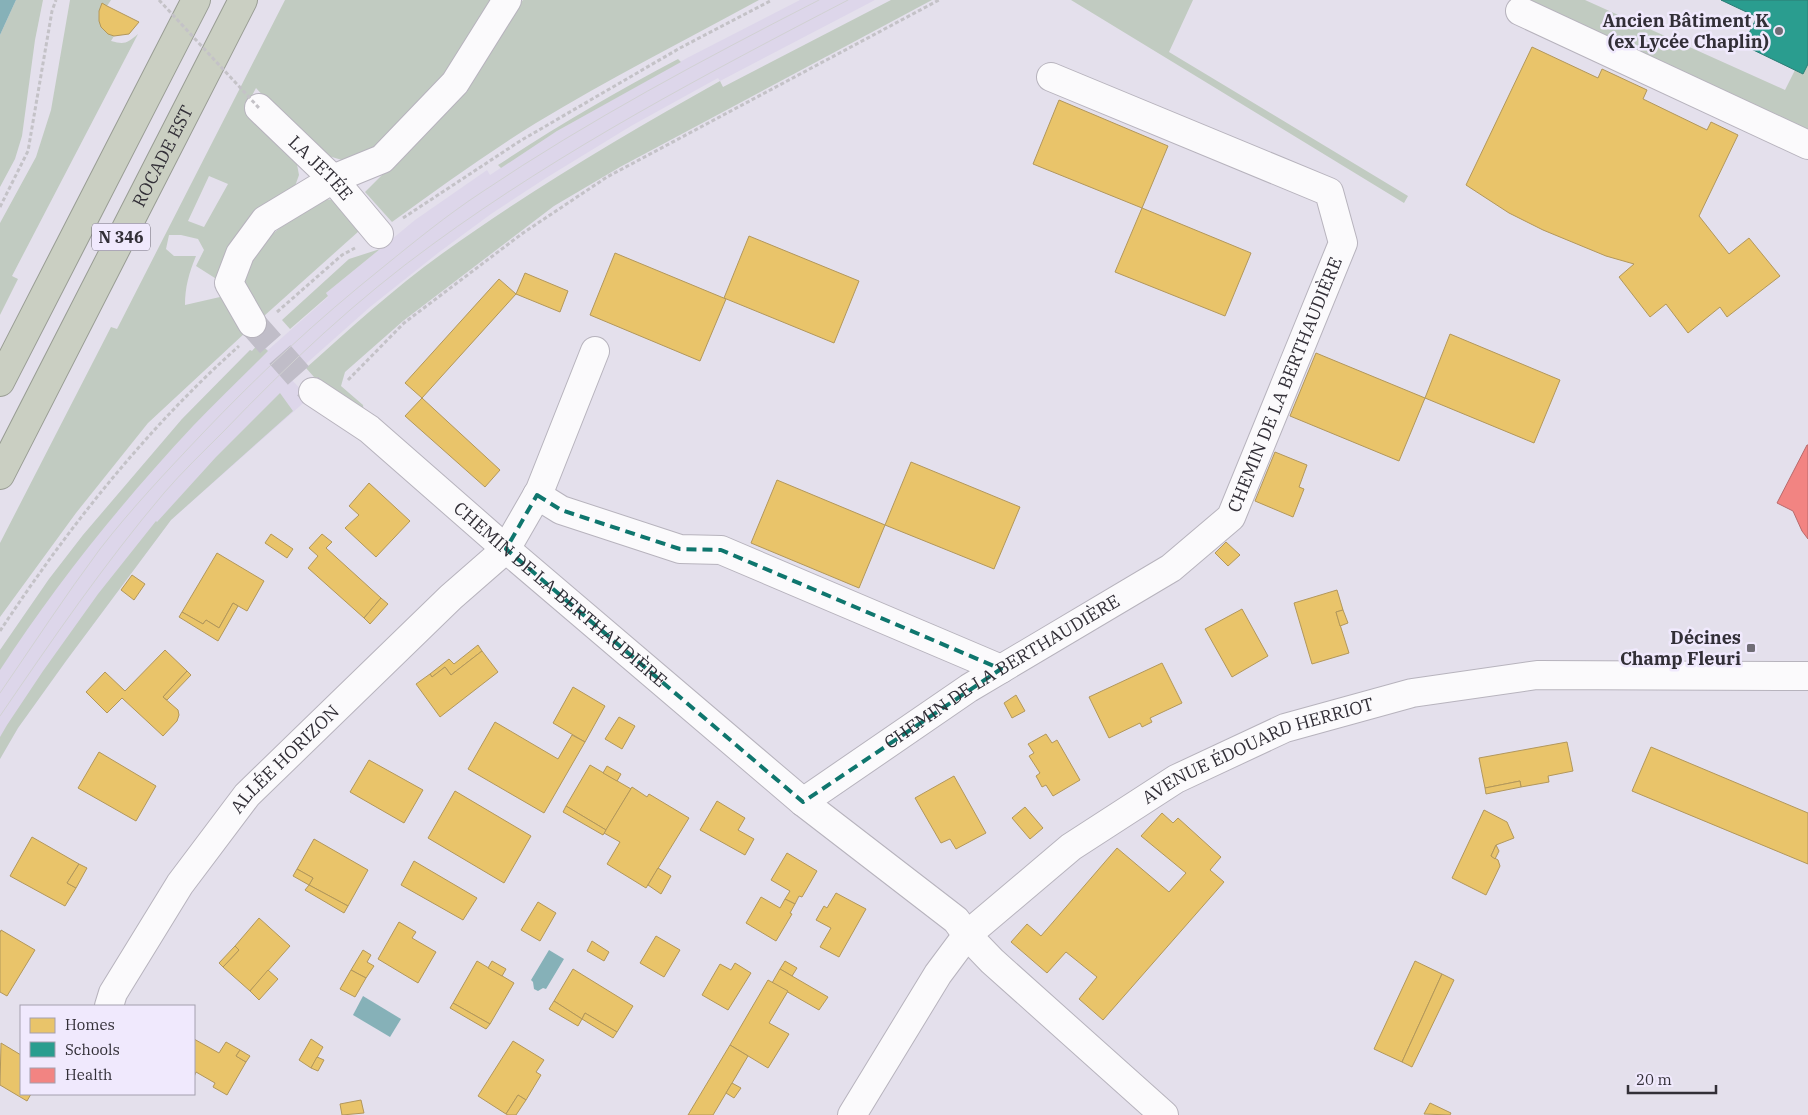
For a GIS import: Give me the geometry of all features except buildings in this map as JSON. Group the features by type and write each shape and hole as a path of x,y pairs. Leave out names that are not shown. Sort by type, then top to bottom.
{"highway":[{"name":"N 346","path":"0,382 196,0"},
{"name":"ROCADE EST","path":"0,475 243,0"}],"street":[{"path":"257,326 229,283 240,254 265,220 333,179 382,159 455,83 507,0"},
{"path":"1520,11 1808,145"},
{"name":"CHEMIN DE LA BERTHAUDIÈRE","path":"803,802 969,688 1171,568 1231,517 1343,243 1329,192 1051,77"},
{"name":"LA JETÉE","path":"259,108 333,179 379,234"},
{"name":"ALLÉE HORIZON","path":"109,1005 113,992 180,884 247,795 451,597 506,549 537,495 595,351"},
{"name":"CHEMIN DE LA BERTHAUDIÈRE","path":"313,392 370,429 506,549 803,802 956,920 992,962 1163,1115"},
{"path":"537,495 561,510 680,549 721,550 1001,669"},
{"name":"AVENUE ÉDOUARD HERRIOT","path":"852,1115 938,974 967,935 1071,847 1176,779 1285,728 1412,694 1537,675 1808,676"}],"path":[{"path":"0,207 28,151 52,11 56,0"},
{"path":"159,0 259,108"},
{"path":"0,632 33,581 88,507 140,446 257,326 342,255 379,234 520,141 680,48 772,0"},
{"path":"348,388 348,378 404,323 523,233 607,177 939,0"}],"highlighted area":[{"path":"537,495 561,510 680,549 721,550 1001,669 803,802 506,549"}],"shaded area":[{"path":"16,0 43,0 35,40 22,136 15,159 0,187 0,35"},
{"path":"70,0 111,0 107,6 99,11 99,15 100,23 104,29 114,36 111,41 126,42 138,34 12,276 18,279 0,315 0,223 36,157 51,110"},
{"path":"285,0 493,0 462,53 413,112 368,153 342,160 315,152 256,88 246,107 296,159 299,175 294,189 218,280 196,266 204,250 198,239 181,235 169,235 166,249 174,256 196,256 188,280 185,305 220,297 246,332 148,423 76,513 0,617 0,543 111,327 117,329","holes":["209,176 228,184 204,227 188,221"]},
{"path":"523,0 759,0 619,75 536,123 392,222 365,192 399,158"},
{"path":"800,0 875,0 720,81 718,78 631,126 546,178 491,214 438,253 370,307 290,378 309,398 171,520 18,728 0,759 0,650 49,579 83,535 182,419 250,350 252,351 259,343 268,350 328,297 326,293 415,220 487,170 490,175 557,131 687,58"},
{"path":"891,0 932,0 620,167 554,206 403,321 345,372 341,386 363,405 364,413 322,386 306,368 425,266 544,185 649,121 720,81 723,87"},
{"path":"1071,0 1193,0 1169,52 1408,196 1404,203"},
{"path":"1530,0 1585,0 1785,90 1795,70 1803,74 1808,64 1808,130"},
{"path":"678,59 681,62 557,131 501,168 498,165 587,109"},
{"path":"325,199 333,200 359,231 264,316 238,288 252,250 280,228"},
{"path":"380,249 326,293 328,296 290,329 282,320 349,259"},
{"path":"259,343 268,351 193,426 115,514 44,606 0,670 0,650 49,579 83,535 182,419"},
{"path":"280,393 293,411 171,520 18,728 0,759 0,737 7,725 98,594 156,521"}],"water":[{"path":"0,0 16,0 0,35"},
{"path":"549,950 564,959 546,989 543,988 538,991 534,989 531,980"},
{"path":"363,996 401,1019 390,1037 353,1015"}],"tunnel":[{"path":"252,323 313,392"}],"tram line":[{"path":"0,693 100,549 136,505 244,391 288,348 334,308 443,219 522,165 648,91 819,0"},
{"path":"0,716 99,575 164,493 273,382 324,333 377,287 482,209 533,176 636,114 848,0"}],"place":[{"name":"Ancien Bâtiment K (ex Lycée Chaplin)","path":"1779,31"},
{"name":"Décines Champ Fleuri","path":"1751,648"}]}
